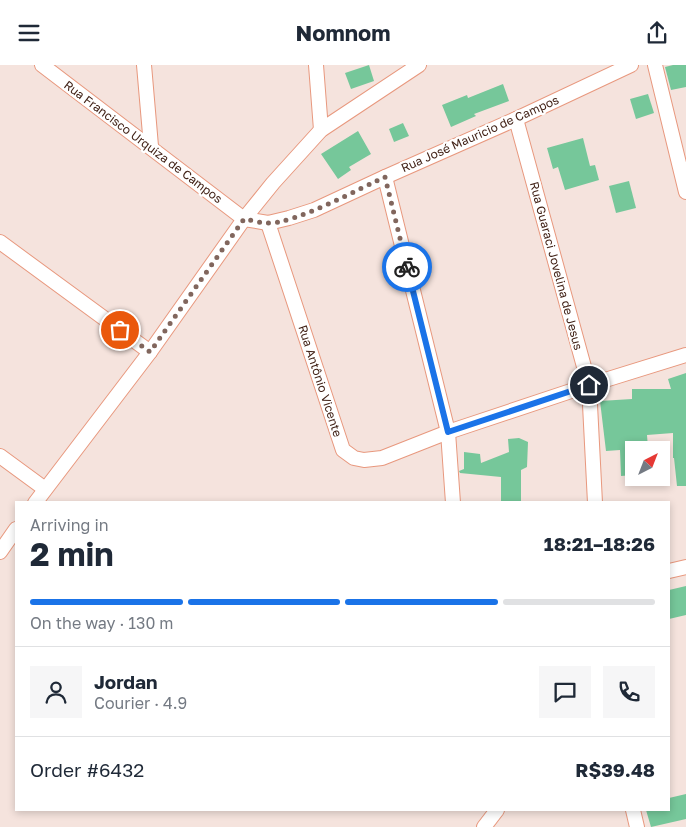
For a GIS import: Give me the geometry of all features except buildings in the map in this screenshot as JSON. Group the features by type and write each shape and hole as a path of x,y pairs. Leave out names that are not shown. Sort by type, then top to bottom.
{"street":[{"name":"Rua Francisco Urquiza de Campos","path":"42,65 244,219"},
{"path":"144,65 151,147"},
{"path":"316,65 321,130"},
{"path":"36,501 150,352 244,219 273,183 321,130 419,65"},
{"name":"Rua José Mauricio de Campos","path":"244,219 268,223 314,210 516,119 630,65"},
{"path":"655,65 686,192"},
{"name":"Rua Guaraci Jovelina de Jesus","path":"516,119 589,385 595,501"},
{"path":"385,177 448,432 453,501"},
{"name":"Rua Antônio Vicente","path":"268,223 343,450 354,458 364,460 382,458 448,432 686,355"},
{"path":"0,242 150,352"},
{"path":"0,456 45,489"},
{"path":"0,552 15,530"},
{"path":"670,571 686,567"},
{"path":"484,827 497,811"},
{"path":"633,811 637,827"}],"way so far":[{"path":"120,330 150,352 244,219 268,223 289,218 314,210 385,177 407,267"}],"route":[{"path":"407,267 448,432 589,385"}]}
